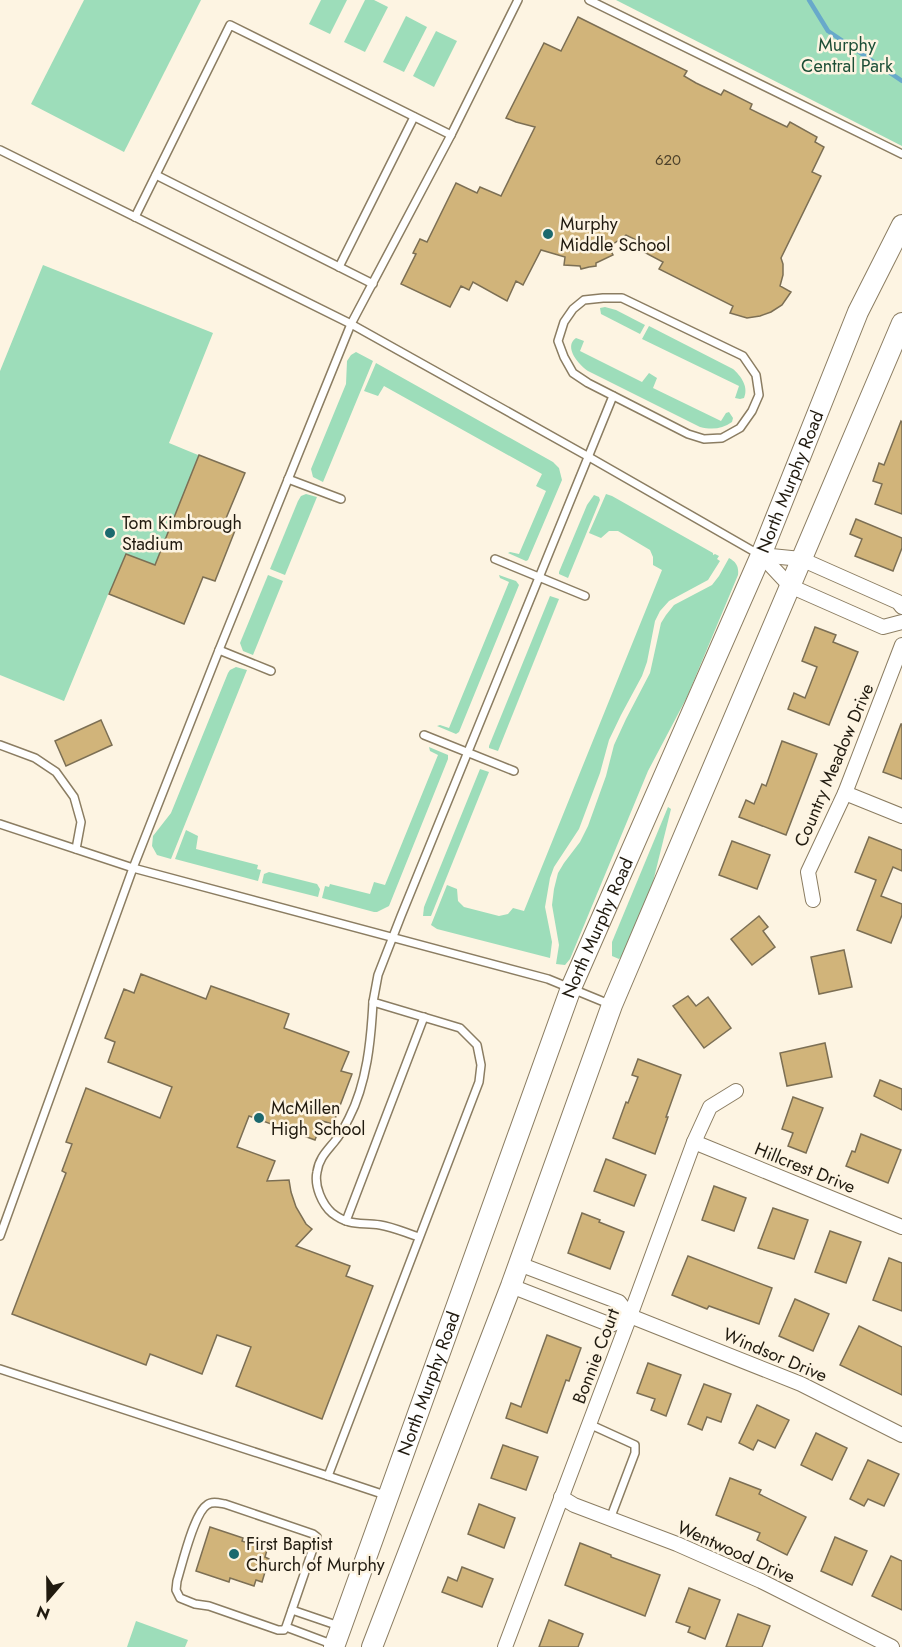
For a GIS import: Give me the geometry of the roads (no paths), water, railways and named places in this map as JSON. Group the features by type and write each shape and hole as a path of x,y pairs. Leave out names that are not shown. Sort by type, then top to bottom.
{"main road":[{"name":"North Murphy Road","path":"337,1640 571,988 761,555 858,312 902,225"},
{"path":"372,1647 511,1286 612,1005 902,323"}],"street":[{"path":"761,555 801,560 898,602 902,607"},
{"path":"761,555 790,586 883,627 902,622"},
{"name":"Country Meadow Drive","path":"813,900 808,872 845,793 902,645"},
{"path":"845,793 902,816"},
{"name":"Bonnie Court","path":"506,1647 694,1142 710,1107 736,1091"},
{"name":"Hillcrest Drive","path":"694,1142 902,1227"},
{"name":"Windsor Drive","path":"519,1264 619,1302 630,1316 801,1384 902,1435"},
{"path":"511,1286 611,1325 630,1316"},
{"name":"Wentwood Drive","path":"561,1497 573,1505 677,1544 761,1581 892,1647"}],"lane":[{"path":"0,1236 133,868 351,324 451,135 518,0"},
{"path":"589,0 902,154"},
{"path":"135,217 230,25 451,135"},
{"path":"339,267 414,117"},
{"path":"0,150 351,324 761,555"},
{"path":"156,176 373,284"},
{"path":"622,298 743,357 756,375 759,395 752,411 740,428 722,438 704,439 688,434 613,396 573,373 558,341 564,322 573,309 584,300 622,298"},
{"path":"419,1237 379,1224 356,1224 333,1213 323,1202 316,1173 323,1155 335,1141 351,1115 363,1080 370,1046 373,1002 378,975 392,937 613,396"},
{"path":"288,479 341,499"},
{"path":"495,559 585,596"},
{"path":"219,650 271,671"},
{"path":"424,735 514,771"},
{"path":"0,745 35,758 56,772 74,796 81,822 76,849"},
{"path":"0,824 133,868 548,979 612,1005"},
{"path":"328,1476 479,1082 480,1073 480,1055 477,1046 460,1028 373,1002"},
{"path":"346,1221 424,1017"},
{"path":"0,1369 388,1496"},
{"path":"589,1424 635,1445 635,1453 610,1519"},
{"path":"213,1502 225,1504 317,1537 286,1627 284,1630 278,1630 180,1598 177,1581 198,1517 206,1505 213,1502"},
{"path":"292,1610 337,1640"},
{"path":"286,1627 337,1640"}],"waterway":[{"path":"809,0 828,31 902,81"}],"place":[{"name":"Murphy Middle School","path":"548,234"},
{"name":"Tom Kimbrough Stadium","path":"110,533"},
{"name":"McMillen High School","path":"259,1118"},
{"name":"First Baptist Church of Murphy","path":"234,1554"}],"park label":[{"name":"Murphy Central Park","path":"847,55"}]}
